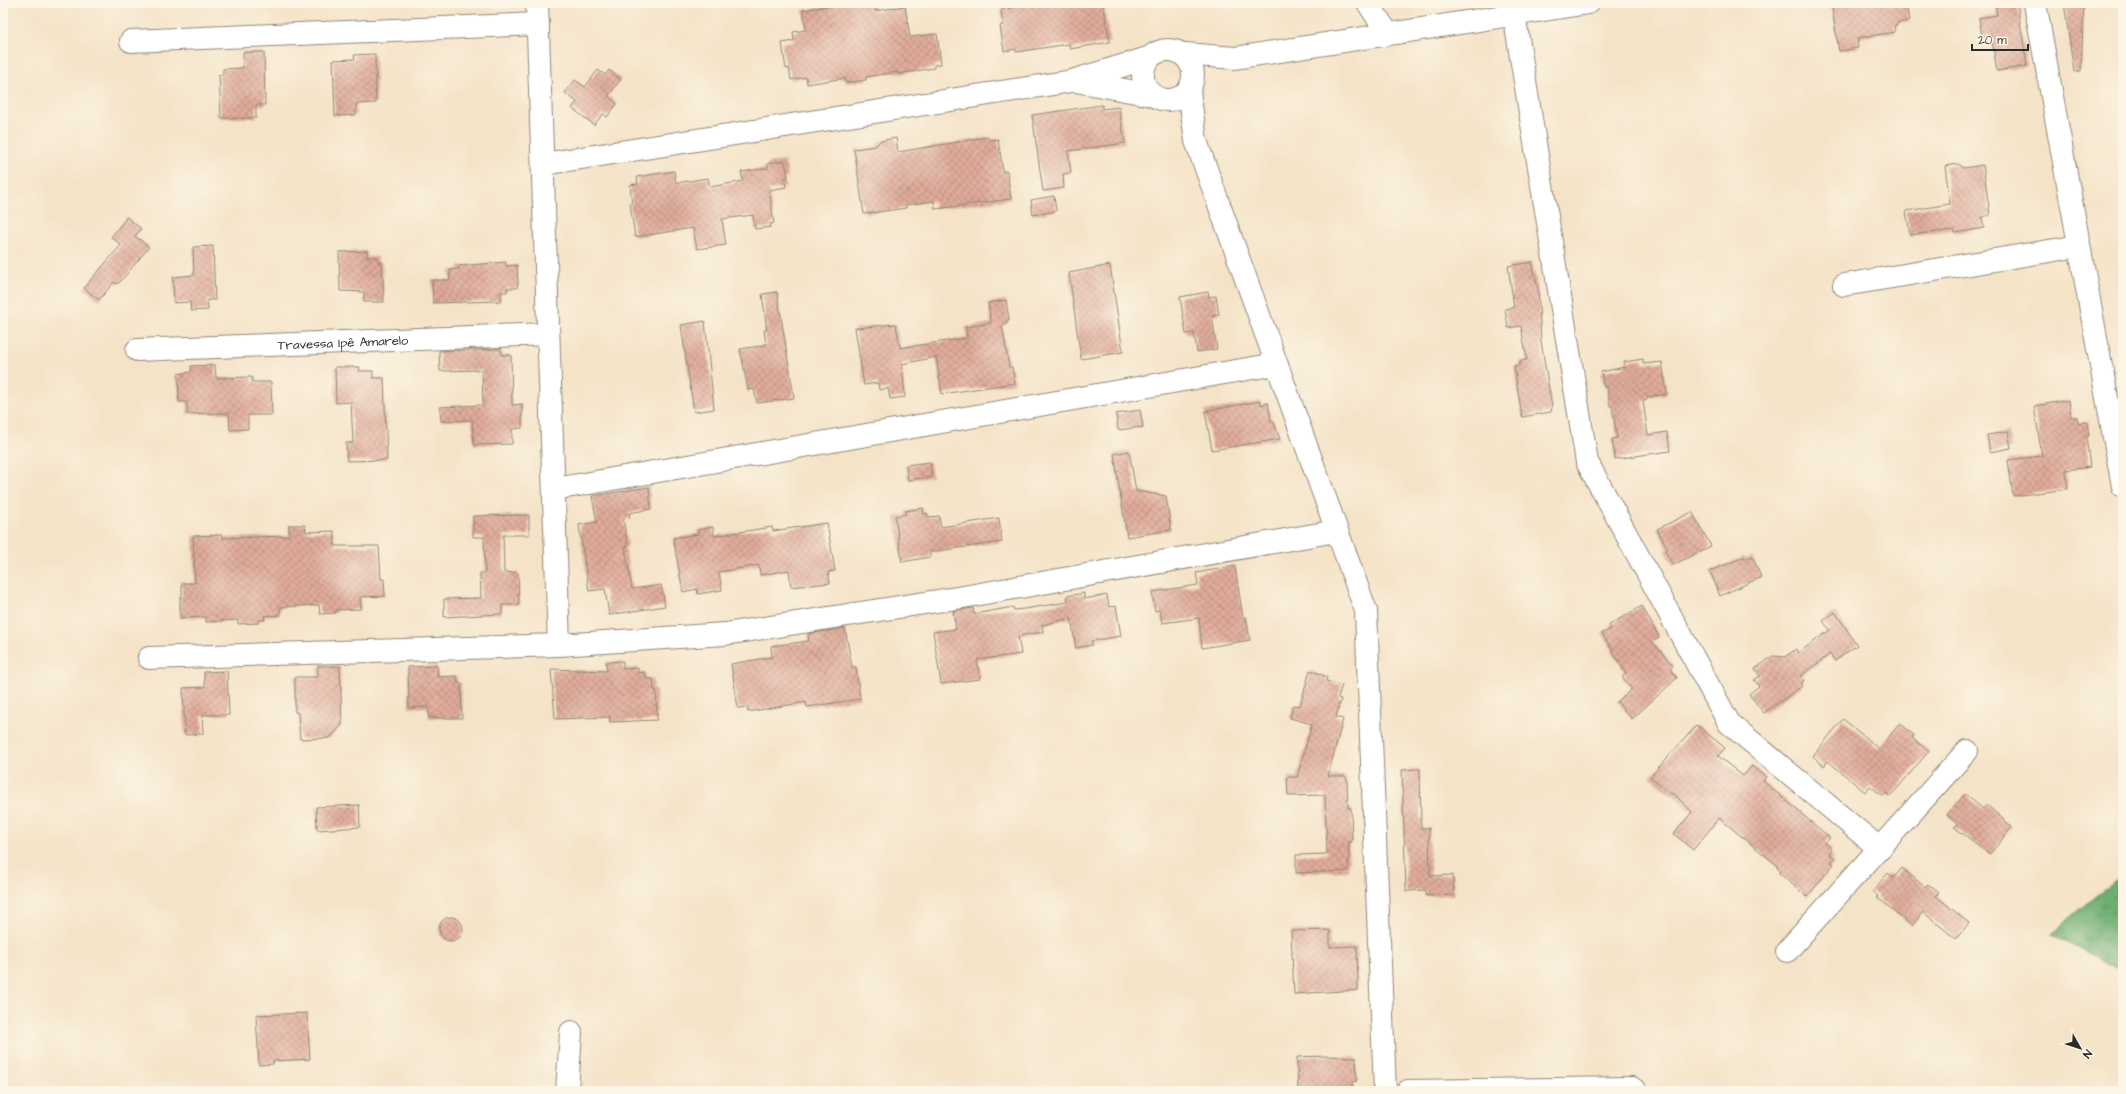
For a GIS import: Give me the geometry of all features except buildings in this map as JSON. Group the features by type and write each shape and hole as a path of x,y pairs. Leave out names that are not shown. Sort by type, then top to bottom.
{"street":[{"path":"1368,3 1388,34"},
{"path":"543,164 1072,81 1148,58 1166,48 1185,54 1235,58 1588,3"},
{"path":"2035,3 2123,486"},
{"path":"131,41 538,14 559,645"},
{"path":"1514,14 1587,462 1729,723 1880,849"},
{"path":"1185,54 1194,67 1192,84 1196,141 1366,611 1385,1091"},
{"path":"1148,58 1142,70 1142,77 1196,141"},
{"path":"1072,81 1159,98 1182,97 1192,84 1235,58"},
{"path":"1844,285 2079,246"},
{"name":"Travessa Ipê Amarelo","path":"137,350 548,334"},
{"path":"555,489 1276,364"},
{"path":"149,658 559,645 725,634 963,597 1336,530"},
{"path":"1787,951 1967,752"},
{"path":"567,1091 571,1032"},
{"path":"1408,1091 1632,1088 1636,1091"}],"green space":[{"path":"2123,874 2123,973 2051,934"}]}
